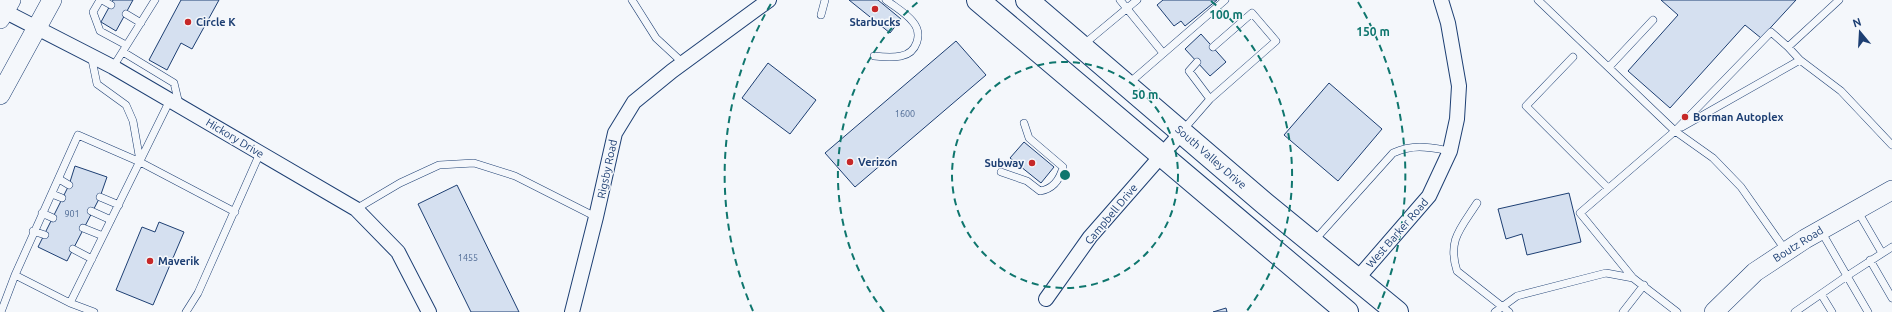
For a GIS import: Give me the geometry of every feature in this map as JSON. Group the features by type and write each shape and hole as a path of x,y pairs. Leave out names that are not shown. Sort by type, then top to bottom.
{"main road":[{"path":"0,95 52,0"},
{"path":"978,0 1347,312"},
{"name":"South Valley Drive","path":"1027,0 1264,203 1397,312"},
{"name":"Boutz Road","path":"1714,312 1755,272 1820,230 1892,190"}],"street":[{"name":"Rigsby Road","path":"572,312 615,133 634,102 683,63 769,0"},
{"name":"West Barker Road","path":"1357,279 1429,196 1450,151 1457,119 1459,86 1448,23 1441,0"},
{"name":"Hickory Drive","path":"4,10 113,67 356,209 398,252 429,312"},
{"name":"Campbell Drive","path":"1046,299 1090,237 1182,132"}],"lane":[{"path":"70,303 140,162 175,103 174,83 100,31 93,12 101,0 111,5"},
{"path":"632,0 656,38 683,63"},
{"path":"821,15 825,0"},
{"path":"874,56 889,58 903,56 912,50 918,42 918,31 913,21 886,0"},
{"path":"1120,0 1163,54"},
{"path":"1081,46 1136,0"},
{"path":"1127,85 1225,0"},
{"path":"1538,0 1675,131 1714,158 1741,188 1786,252"},
{"path":"1788,47 1839,0"},
{"path":"113,67 141,24 152,1"},
{"path":"1182,132 1210,99 1276,41 1252,13 1213,47"},
{"path":"126,14 141,24"},
{"path":"1609,68 1653,20"},
{"path":"1677,312 1633,278 1580,213 1675,131 1771,32 1800,60 1841,91 1892,145"},
{"path":"91,55 97,84 126,105 133,121 140,162"},
{"path":"1573,57 1526,106 1608,188"},
{"path":"1675,131 1800,60"},
{"path":"1197,62 1188,71 1210,99"},
{"path":"1001,172 1027,181 1040,191 1048,190 1061,177 1063,167 1029,138 1024,123"},
{"path":"1,312 33,231 52,194 78,136 140,162 235,212"},
{"path":"1313,243 1393,154 1407,147 1425,146 1450,151"},
{"path":"186,312 198,293 260,153"},
{"path":"356,209 400,183 440,166 474,164 515,176 596,217"},
{"path":"59,179 69,185"},
{"path":"52,194 62,198"},
{"path":"100,197 118,205"},
{"path":"1477,203 1454,241 1454,261 1457,271 1509,312"},
{"path":"1857,210 1882,253"},
{"path":"91,211 111,220"},
{"path":"42,214 53,218"},
{"path":"83,228 103,236"},
{"path":"1820,230 1868,312"},
{"path":"33,231 44,235"},
{"path":"1795,312 1870,260 1892,247"},
{"path":"73,250 92,260"},
{"path":"1870,260 1892,298"},
{"path":"1495,312 1517,296 1606,273 1633,278"},
{"path":"15,275 70,303 94,312"},
{"path":"1623,312 1644,285"},
{"path":"1821,294 1832,312"}],"building":[{"path":"113,0 133,0 116,31 101,22"},
{"name":"Circle K","path":"181,0 219,0 192,49 181,43 167,70 149,60"},
{"name":"Starbucks","path":"849,0 878,0 901,19 890,33"},
{"path":"1163,0 1217,0 1185,26 1181,21 1174,26 1157,5"},
{"path":"1661,0 1796,0 1761,38 1745,25 1670,108 1628,71 1678,15"},
{"path":"1201,34 1226,62 1210,76 1185,49"},
{"path":"956,41 986,75 855,187 825,153"},
{"path":"768,63 816,100 790,134 742,98"},
{"path":"1329,83 1382,129 1338,181 1284,135"},
{"name":"Subway","path":"1024,142 1054,167 1041,183 1010,158"},
{"path":"75,166 107,177 100,197 67,261 38,247 69,185"},
{"path":"457,185 519,312 471,312 418,204"},
{"path":"1569,193 1581,242 1527,255 1522,234 1506,239 1498,209"},
{"name":"Maverik","path":"159,222 184,232 153,305 116,290 142,227 155,232"},
{"path":"1226,308 1227,312 1213,312"}],"place":[{"name":"Starbucks","path":"875,9"},
{"name":"Circle K","path":"188,22"},
{"name":"Borman Autoplex","path":"1685,117"},
{"name":"Verizon","path":"850,162"},
{"name":"Subway","path":"1032,163"},
{"name":"Maverik","path":"150,261"}]}
